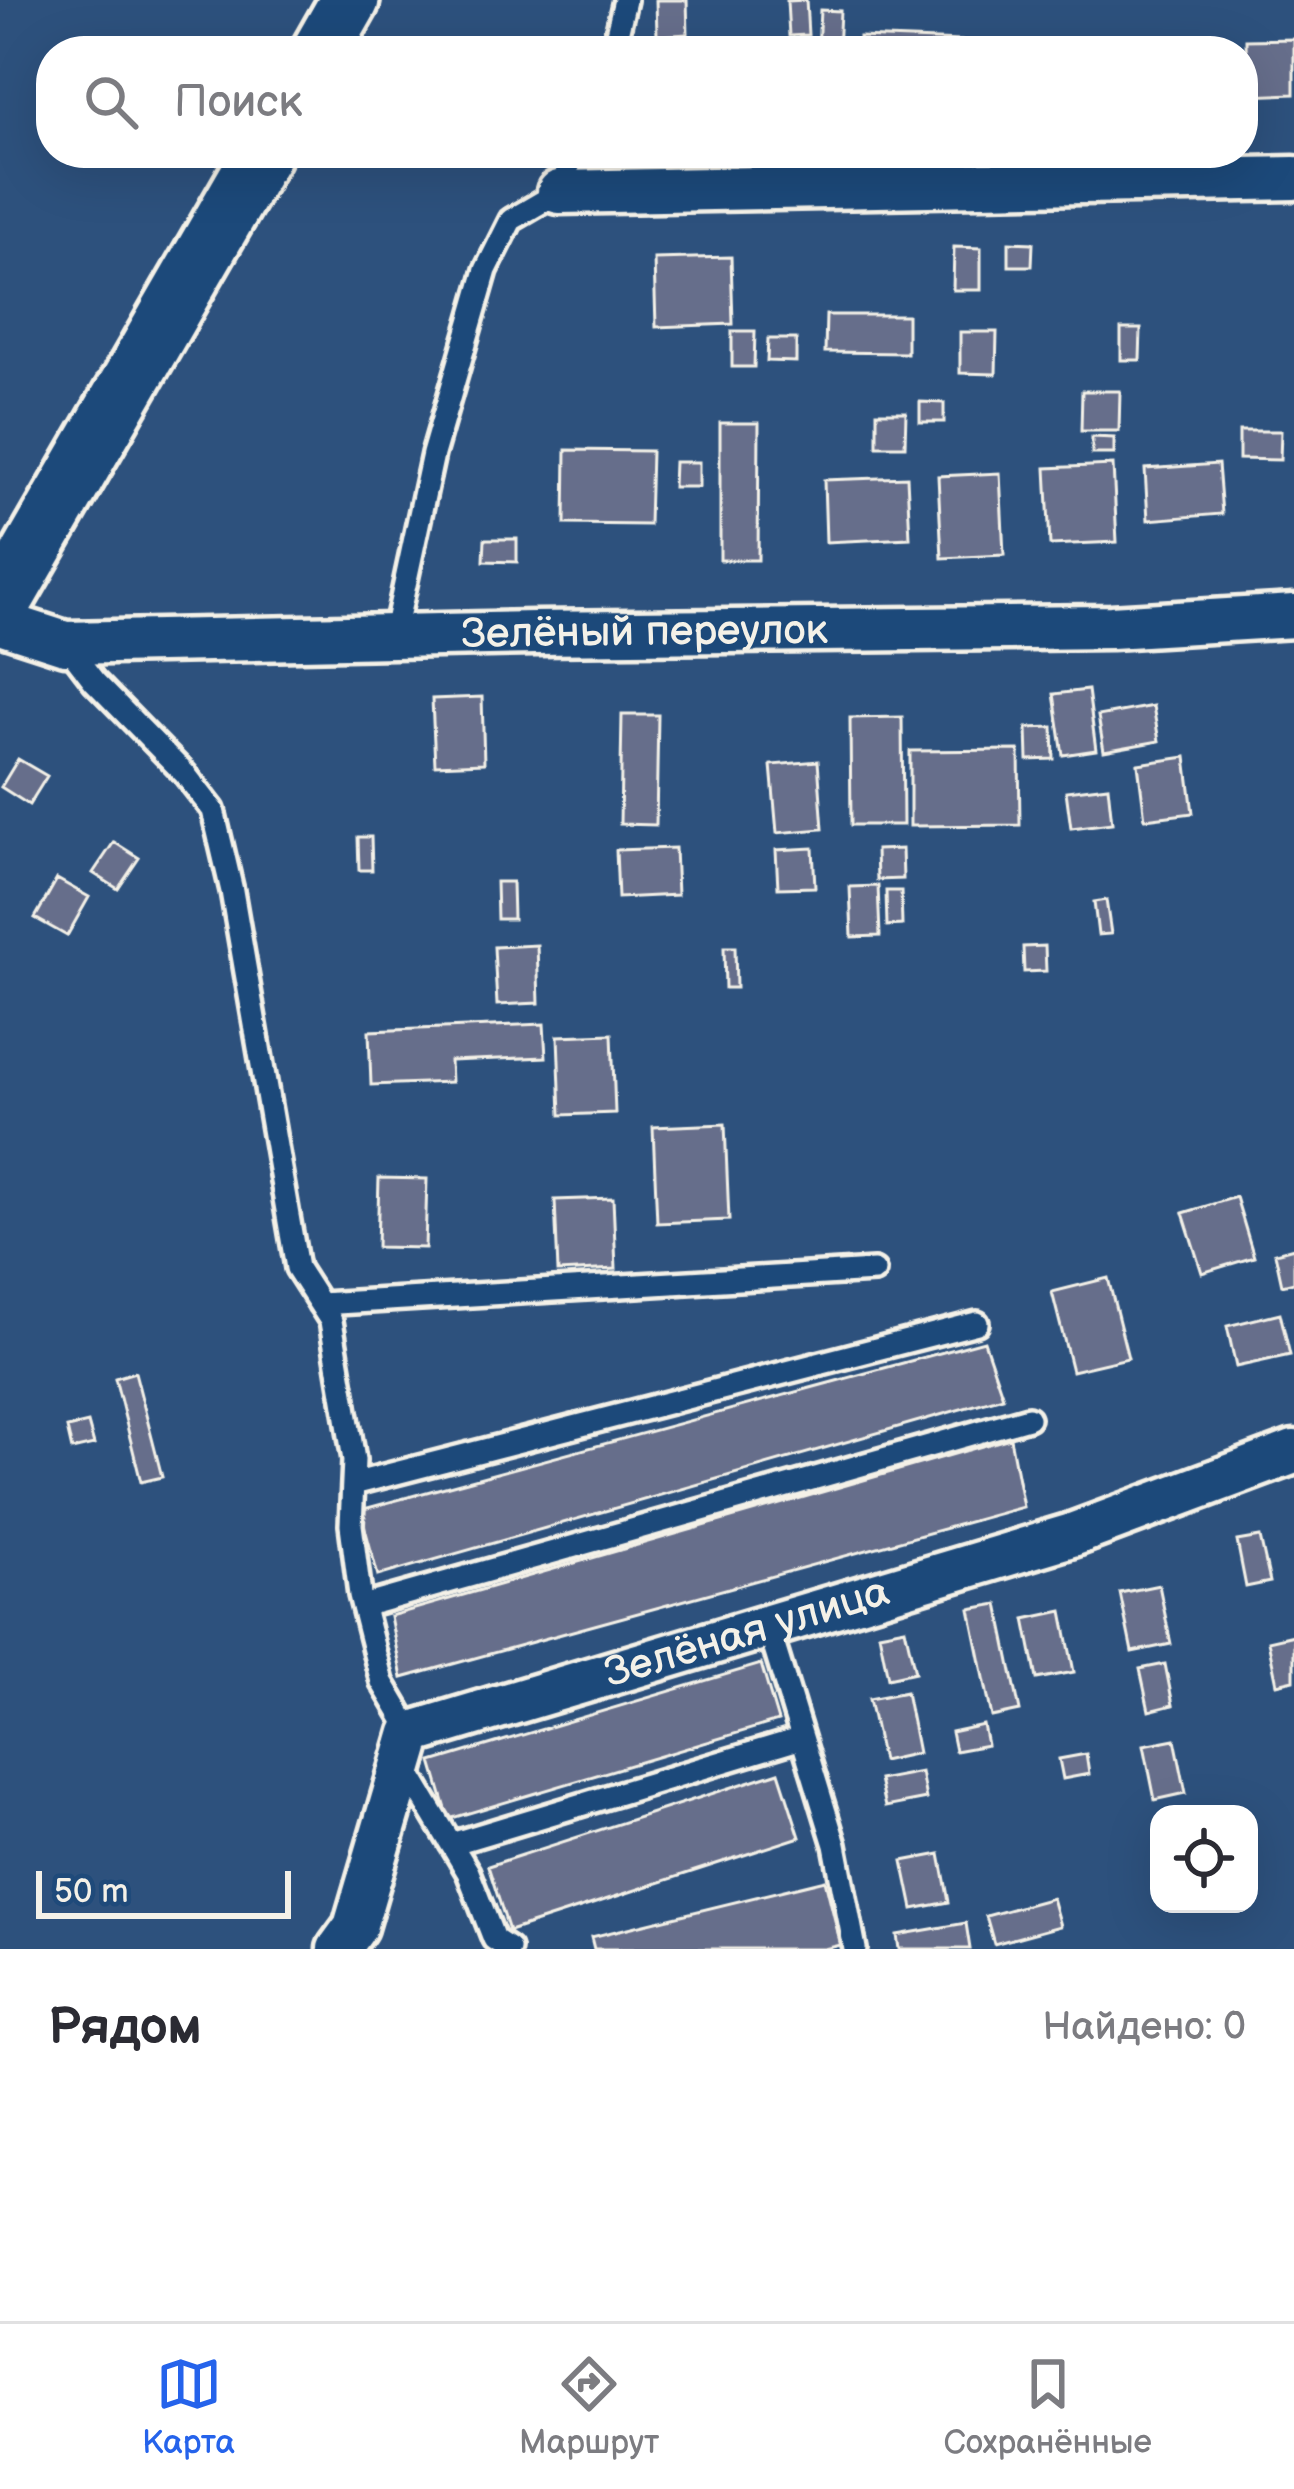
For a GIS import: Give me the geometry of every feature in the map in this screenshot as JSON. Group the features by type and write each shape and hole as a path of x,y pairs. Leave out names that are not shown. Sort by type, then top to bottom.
{"main road":[{"path":"330,36 350,0"},
{"path":"0,607 253,168"}],"street":[{"path":"567,172 1294,178"},
{"name":"Зелёный переулок","path":"0,622 65,643 1111,627 1294,616"},
{"name":"Зелёная улица","path":"408,1749 768,1626 1072,1535 1294,1452"},
{"path":"339,1949 355,1927 408,1749"}],"lane":[{"path":"617,36 625,0"},
{"path":"394,636 434,454 486,270 511,220 567,172"},
{"path":"65,643 213,810 232,890 297,1268 331,1321 353,1460 351,1525 363,1606 382,1682 494,1939 509,1949"},
{"path":"320,1304 874,1271"},
{"path":"353,1484 977,1323"},
{"path":"363,1606 1028,1418"},
{"path":"768,1626 835,1845 855,1949"},
{"path":"451,1844 802,1738"}],"building":[{"path":"656,0 687,0 688,34 657,36"},
{"path":"806,0 808,35 789,36 787,1"},
{"path":"820,10 840,11 839,36 819,36"},
{"path":"1294,39 1294,94 1258,96 1258,40"},
{"path":"1009,242 1033,243 1032,266 1009,266"},
{"path":"954,247 981,248 981,290 953,290"},
{"path":"731,257 733,324 656,327 654,259"},
{"path":"826,315 907,315 907,353 825,352"},
{"path":"1121,329 1141,329 1140,360 1121,360"},
{"path":"732,331 755,331 754,367 732,367"},
{"path":"960,332 997,332 996,374 960,373"},
{"path":"768,339 796,339 796,362 767,361"},
{"path":"1082,391 1120,391 1119,431 1081,431"},
{"path":"920,402 944,403 944,422 920,422"},
{"path":"877,412 906,412 905,446 877,446"},
{"path":"720,423 759,423 758,560 720,560"},
{"path":"1239,431 1281,431 1280,460 1239,459"},
{"path":"1092,437 1114,438 1114,454 1092,454"},
{"path":"566,450 651,451 649,525 565,524"},
{"path":"674,462 699,462 699,487 673,487"},
{"path":"1218,464 1222,514 1148,520 1145,469"},
{"path":"1113,465 1117,542 1050,545 1046,468"},
{"path":"1000,473 1004,555 942,558 938,476"},
{"path":"907,477 910,538 826,542 824,480"},
{"path":"485,539 517,539 517,562 484,561"},
{"path":"1088,690 1096,750 1063,755 1054,694"},
{"path":"482,697 484,763 435,765 432,699"},
{"path":"1153,706 1159,741 1104,751 1098,716"},
{"path":"622,715 658,715 656,825 620,824"},
{"path":"902,717 903,825 851,825 850,718"},
{"path":"1053,727 1054,759 1028,760 1027,728"},
{"path":"1019,750 1020,825 910,826 910,751"},
{"path":"1186,757 1193,813 1145,819 1138,764"},
{"path":"18,759 47,776 29,805 1,787"},
{"path":"818,761 823,829 777,833 771,765"},
{"path":"1108,786 1112,823 1071,828 1066,791"},
{"path":"358,837 371,837 372,870 359,870"},
{"path":"114,842 139,858 118,889 93,873"},
{"path":"675,848 677,895 618,898 616,850"},
{"path":"813,848 815,887 778,888 776,850"},
{"path":"902,849 903,879 877,880 876,850"},
{"path":"57,879 89,897 67,936 35,918"},
{"path":"496,882 512,882 513,919 497,919"},
{"path":"878,886 880,936 852,937 850,887"},
{"path":"886,891 901,891 902,925 887,926"},
{"path":"1106,900 1111,934 1098,935 1094,902"},
{"path":"537,945 539,1003 497,1005 494,947"},
{"path":"1045,946 1046,971 1024,972 1023,947"},
{"path":"724,947 735,947 736,988 725,988"},
{"path":"544,1024 546,1057 450,1061 451,1082 371,1085 369,1031"},
{"path":"612,1034 615,1113 561,1115 558,1036"},
{"path":"725,1124 729,1220 657,1223 653,1127"},
{"path":"379,1178 427,1179 425,1248 377,1247"},
{"path":"1236,1197 1254,1257 1202,1273 1183,1213"},
{"path":"613,1198 616,1269 558,1272 555,1200"},
{"path":"1294,1248 1294,1282 1282,1285 1275,1253"},
{"path":"1108,1278 1128,1358 1072,1371 1052,1292"},
{"path":"1280,1313 1290,1355 1236,1367 1227,1326"},
{"path":"984,1341 1003,1397 378,1576 360,1510"},
{"path":"135,1372 162,1477 141,1482 115,1378"},
{"path":"88,1423 94,1445 72,1450 67,1428"},
{"path":"1010,1438 1023,1507 402,1678 390,1616"},
{"path":"1260,1537 1270,1582 1246,1587 1237,1541"},
{"path":"1159,1585 1171,1644 1132,1652 1120,1593"},
{"path":"998,1604 1020,1711 992,1717 970,1609"},
{"path":"1062,1611 1074,1672 1037,1679 1025,1619"},
{"path":"905,1628 915,1672 888,1678 879,1633"},
{"path":"1294,1635 1294,1680 1277,1684 1268,1641"},
{"path":"761,1664 778,1721 449,1819 432,1762"},
{"path":"1165,1664 1173,1705 1149,1711 1140,1669"},
{"path":"906,1692 918,1753 882,1761 869,1699"},
{"path":"983,1725 987,1745 955,1751 951,1732"},
{"path":"1175,1739 1186,1793 1155,1800 1144,1745"},
{"path":"1086,1754 1089,1774 1063,1779 1059,1759"},
{"path":"779,1772 800,1837 509,1931 488,1866"},
{"path":"921,1772 926,1799 885,1807 879,1780"},
{"path":"940,1854 949,1902 913,1909 903,1861"},
{"path":"825,1880 841,1945 824,1949 594,1949 591,1937"},
{"path":"1052,1898 1060,1926 994,1944 986,1916"},
{"path":"966,1923 970,1949 899,1949 897,1935"}]}
